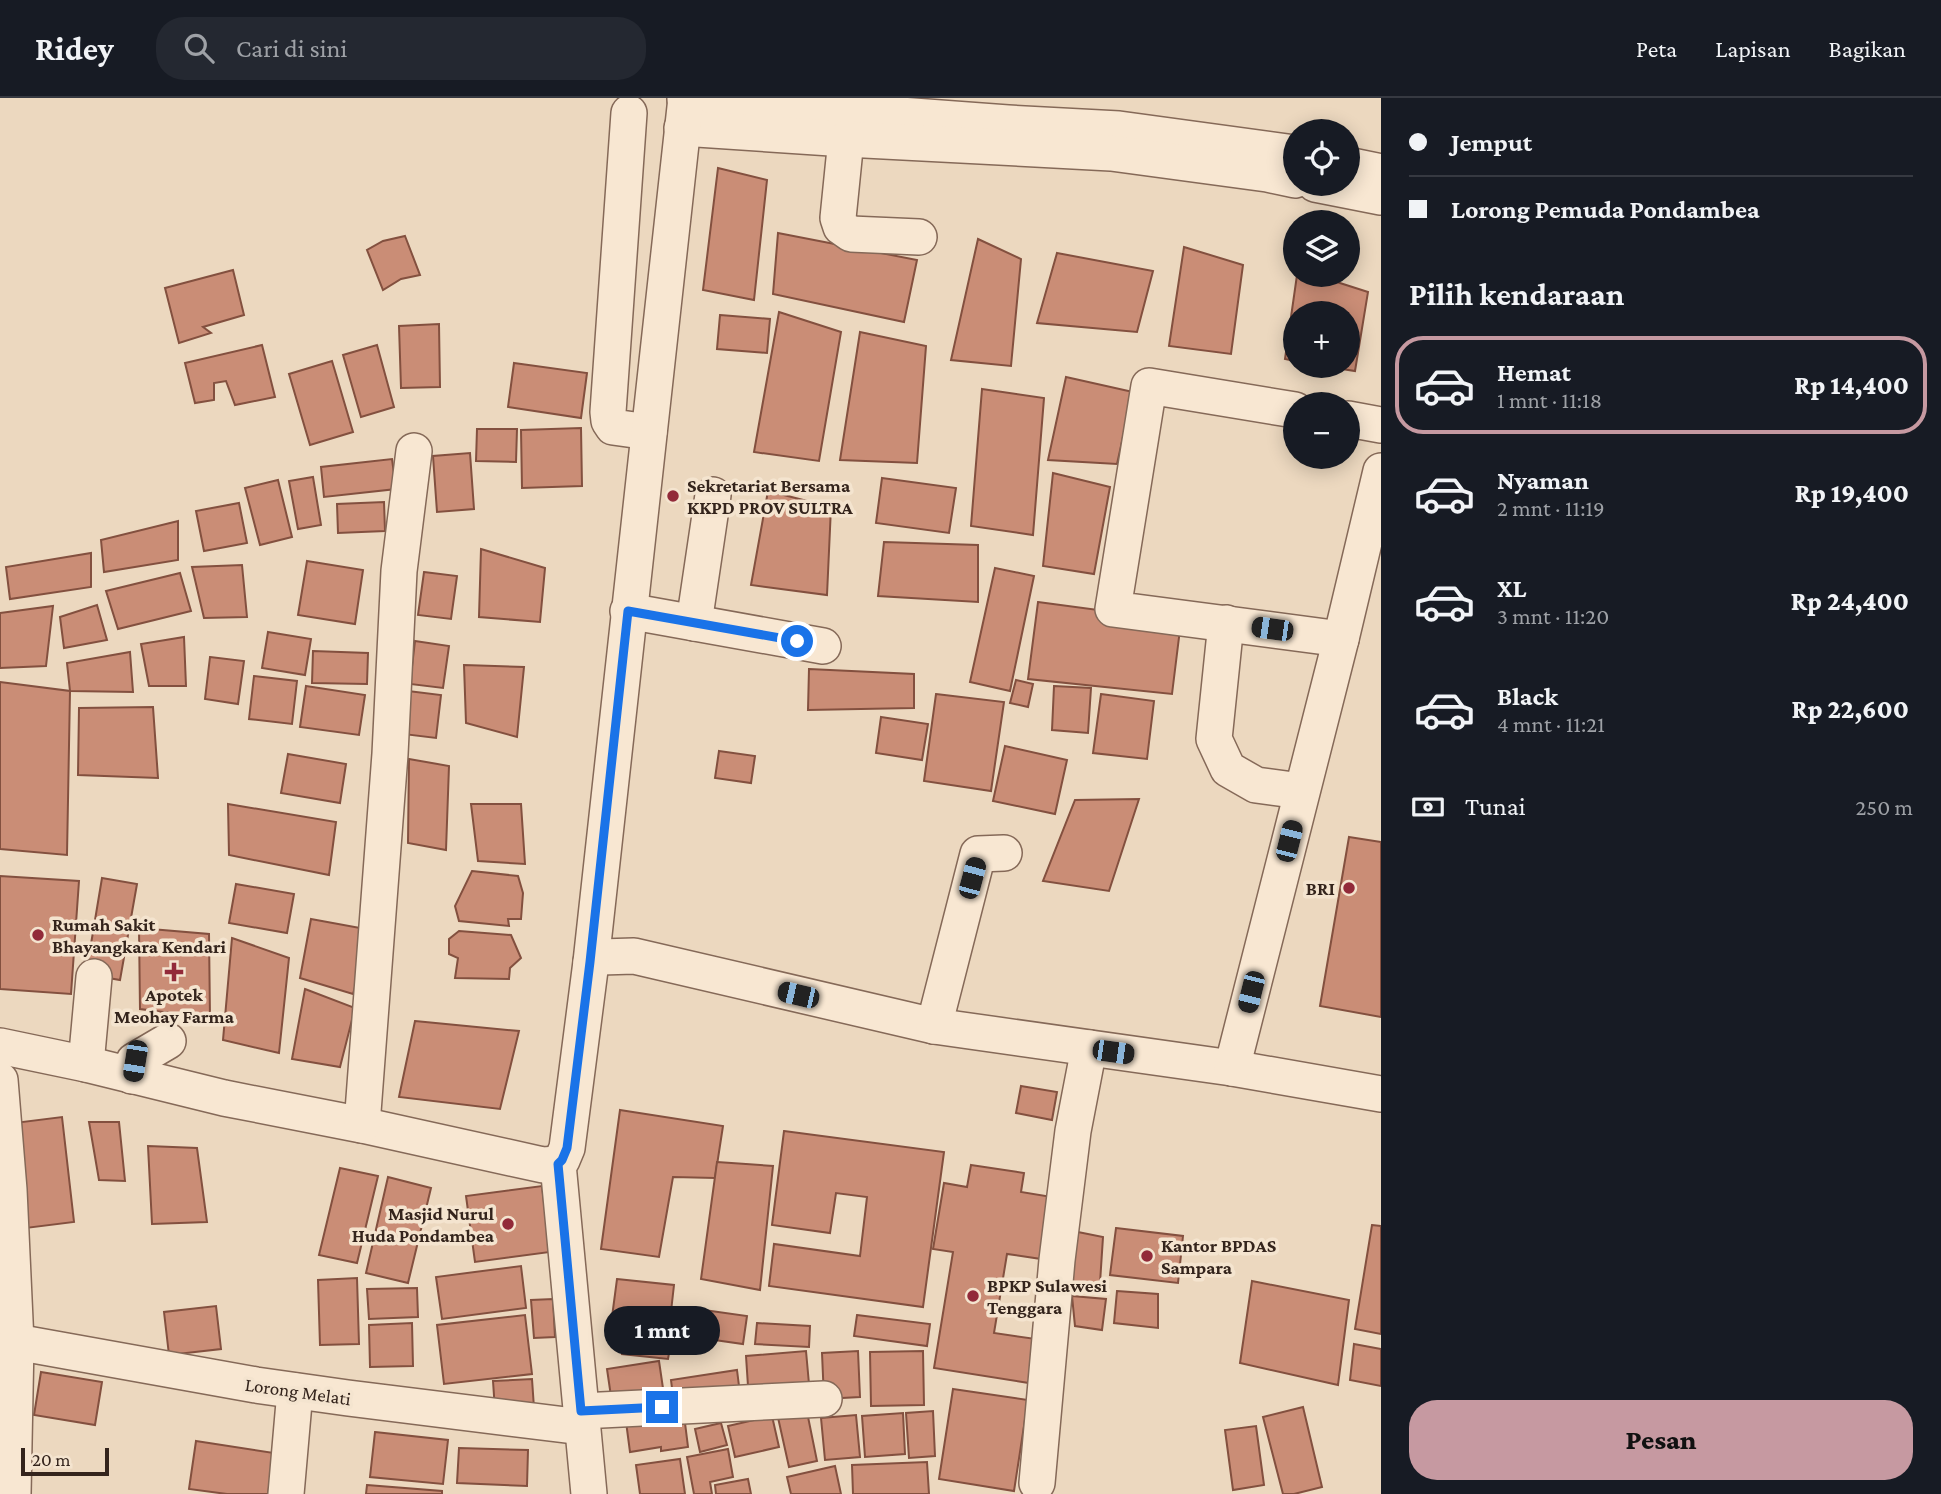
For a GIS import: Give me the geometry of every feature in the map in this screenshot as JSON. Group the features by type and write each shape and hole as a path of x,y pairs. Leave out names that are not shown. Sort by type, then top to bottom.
{"street":[{"path":"696,109 846,139 1111,153 1283,178"},
{"path":"696,109 1119,129 1283,151"},
{"path":"0,1046 132,1076 226,1084 362,1125 542,1166 558,1164 562,1160 567,1148 590,962 649,432 696,109"},
{"path":"629,113 608,412 613,427 649,432"},
{"path":"846,139 838,218 841,226 851,234 919,237"},
{"path":"1360,167 1381,172"},
{"path":"1360,193 1381,197"},
{"path":"1283,408 1149,386 1113,609 1341,639"},
{"path":"1360,421 1381,425"},
{"path":"362,1125 389,767 399,571 414,451"},
{"path":"1231,1068 1341,639 1381,471"},
{"path":"694,623 713,495"},
{"path":"628,611 823,646"},
{"path":"1226,623 1214,739 1228,769 1256,785 1301,790"},
{"path":"934,1026 978,854 1004,853"},
{"path":"590,962 601,957 634,956 934,1026 1231,1068 1381,1094"},
{"path":"86,1064 94,977"},
{"path":"132,1076 135,1061 169,1041"},
{"path":"1037,1483 1057,1260 1073,1131 1089,1048"},
{"path":"0,1080 9,1190 16,1342 13,1494"},
{"path":"558,1164 589,1494"},
{"name":"Lorong Melati","path":"16,1342 295,1391 582,1419 824,1399"},
{"path":"286,1494 295,1391"}],"building":[{"path":"718,168 767,180 754,300 703,290"},
{"path":"778,233 917,260 904,322 773,294"},
{"path":"405,236 420,275 401,279 383,290 367,250 383,241"},
{"path":"978,239 1021,259 1011,366 951,360"},
{"path":"1184,247 1243,265 1231,354 1169,346"},
{"path":"1057,253 1153,271 1137,332 1037,323"},
{"path":"233,270 244,315 203,327 211,333 179,343 165,288"},
{"path":"1295,287 1352,287 1368,292 1360,341 1360,301 1293,301"},
{"path":"779,312 841,332 819,461 754,452"},
{"path":"720,315 770,319 767,353 717,349"},
{"path":"439,324 440,387 401,388 399,326"},
{"path":"860,332 926,346 917,463 840,460"},
{"path":"262,345 275,397 235,405 226,381 214,383 214,400 195,403 185,363"},
{"path":"377,345 394,407 361,417 343,355"},
{"path":"332,361 353,432 310,445 289,374"},
{"path":"514,363 587,373 581,418 508,407"},
{"path":"1066,377 1133,392 1117,464 1048,460"},
{"path":"982,389 1044,398 1033,535 971,526"},
{"path":"581,428 582,486 522,488 521,430"},
{"path":"477,429 517,429 516,462 476,461"},
{"path":"470,453 474,509 437,512 433,456"},
{"path":"392,459 396,489 324,497 321,467"},
{"path":"1053,473 1110,487 1094,574 1043,566"},
{"path":"313,477 321,525 298,529 289,481"},
{"path":"882,478 956,488 949,533 876,523"},
{"path":"278,480 292,537 260,545 245,488"},
{"path":"768,491 831,507 827,595 751,585"},
{"path":"384,502 385,531 338,533 337,504"},
{"path":"239,503 247,543 204,551 196,511"},
{"path":"178,521 178,560 104,572 101,540"},
{"path":"884,542 978,545 978,602 878,596"},
{"path":"481,549 545,568 540,622 479,617"},
{"path":"91,553 91,587 10,599 6,567"},
{"path":"307,561 363,570 355,624 298,615"},
{"path":"242,565 247,617 204,618 192,567"},
{"path":"995,568 1034,576 1010,691 970,682"},
{"path":"424,572 457,576 451,619 418,615"},
{"path":"180,573 191,611 118,629 106,591"},
{"path":"1038,602 1181,621 1172,694 1028,679"},
{"path":"97,605 107,640 64,648 60,617"},
{"path":"53,606 46,666 0,668 0,613"},
{"path":"268,632 311,639 305,675 262,668"},
{"path":"184,637 186,686 149,686 141,644"},
{"path":"415,641 449,646 443,688 410,684"},
{"path":"313,651 368,653 367,684 312,683"},
{"path":"130,652 133,692 70,691 67,663"},
{"path":"210,657 244,661 238,704 205,699"},
{"path":"464,665 524,667 517,737 466,723"},
{"path":"809,669 914,674 914,708 808,710"},
{"path":"254,676 297,681 292,724 249,719"},
{"path":"1016,680 1033,684 1028,707 1010,703"},
{"path":"0,682 70,691 67,855 0,849"},
{"path":"306,686 365,695 359,735 300,727"},
{"path":"1054,686 1091,688 1088,733 1052,730"},
{"path":"408,691 441,695 436,738 403,734"},
{"path":"936,694 1004,702 991,791 924,781"},
{"path":"1101,694 1154,701 1147,759 1093,753"},
{"path":"153,707 158,778 78,775 79,708"},
{"path":"881,717 928,724 922,760 876,753"},
{"path":"1005,746 1067,760 1055,814 993,801"},
{"path":"719,751 755,756 751,783 715,778"},
{"path":"288,754 346,764 340,803 281,793"},
{"path":"409,759 449,766 446,850 408,843"},
{"path":"1139,799 1109,891 1043,881 1075,800"},
{"path":"228,804 336,822 329,875 229,855"},
{"path":"471,804 521,804 525,864 478,861"},
{"path":"1349,837 1381,842 1381,1017 1320,1006"},
{"path":"472,871 518,876 523,893 521,919 508,919 509,926 459,921 455,906"},
{"name":"Rumah Sakit Bhayangkara Kendari","path":"0,876 79,881 71,994 0,989"},
{"path":"102,878 137,884 120,980 86,974"},
{"path":"236,884 294,894 287,933 229,923"},
{"path":"311,919 371,930 353,994 300,978"},
{"name":"Apotek Meohay Farma","path":"139,928 209,934 210,1018 140,1009"},
{"path":"459,931 511,935 521,958 510,968 509,979 455,978 458,958 449,954 449,939"},
{"path":"232,938 289,958 279,1053 223,1040"},
{"path":"305,989 355,1008 340,1067 292,1059"},
{"path":"415,1021 519,1031 500,1109 399,1097"},
{"path":"1021,1086 1057,1092 1052,1120 1016,1113"},
{"path":"620,1110 723,1126 715,1178 673,1177 659,1257 601,1249"},
{"path":"62,1117 74,1222 26,1228 14,1123"},
{"path":"89,1122 119,1122 125,1181 99,1180"},
{"path":"784,1131 944,1152 923,1307 769,1286 774,1244 860,1256 867,1197 836,1193 830,1233 772,1225"},
{"path":"148,1146 197,1148 207,1222 152,1224"},
{"path":"717,1162 773,1166 760,1290 701,1279"},
{"name":"BPKP Sulawesi Tenggara","path":"971,1165 1024,1173 1021,1192 1058,1198 1048,1260 1007,1254 994,1333 1036,1339 1029,1383 934,1368 953,1252 933,1249 944,1183 967,1187"},
{"path":"340,1168 378,1176 357,1263 319,1255"},
{"path":"388,1177 431,1188 408,1283 366,1273"},
{"name":"Masjid Nurul Huda Pondambea","path":"542,1186 550,1252 475,1262 466,1196"},
{"path":"1372,1225 1381,1226 1381,1334 1355,1329"},
{"name":"Kantor BPDAS Sampara","path":"1116,1228 1183,1236 1178,1283 1110,1275"},
{"path":"1073,1231 1103,1237 1100,1283 1072,1282"},
{"path":"521,1266 526,1308 442,1319 436,1277"},
{"path":"357,1278 359,1344 320,1345 318,1280"},
{"path":"617,1279 674,1285 668,1338 610,1332"},
{"path":"1252,1281 1349,1300 1338,1385 1240,1363"},
{"path":"417,1288 418,1317 369,1319 367,1289"},
{"path":"1117,1291 1158,1294 1158,1328 1114,1323"},
{"path":"1072,1296 1106,1299 1102,1330 1075,1326"},
{"path":"553,1299 555,1337 534,1338 531,1300"},
{"path":"216,1306 221,1349 169,1355 164,1312"},
{"path":"704,1310 747,1316 743,1344 700,1338"},
{"path":"525,1315 532,1374 444,1384 437,1325"},
{"path":"857,1315 930,1324 927,1346 854,1336"},
{"path":"412,1323 413,1366 370,1367 369,1325"},
{"path":"757,1323 810,1326 809,1347 755,1344"},
{"path":"625,1336 671,1342 668,1359 622,1354"},
{"path":"1354,1344 1381,1349 1381,1386 1350,1380"},
{"path":"806,1351 810,1395 749,1401 746,1356"},
{"path":"858,1351 860,1397 824,1399 822,1353"},
{"path":"923,1351 924,1405 871,1406 870,1352"},
{"path":"659,1361 665,1402 613,1410 607,1369"},
{"path":"737,1370 741,1402 675,1412 671,1380"},
{"path":"41,1372 102,1382 95,1425 34,1415"},
{"path":"532,1379 534,1408 495,1410 493,1381"},
{"path":"953,1389 1028,1400 1014,1491 939,1479"},
{"path":"806,1407 817,1461 789,1467 777,1413"},
{"path":"1303,1407 1322,1487 1283,1494 1263,1417"},
{"path":"933,1411 935,1456 909,1458 906,1413"},
{"path":"903,1413 905,1454 865,1457 862,1416"},
{"path":"625,1414 684,1415 688,1447 661,1451 661,1447 630,1452"},
{"path":"856,1415 860,1457 825,1460 821,1418"},
{"path":"772,1416 779,1447 735,1457 728,1426"},
{"path":"721,1423 727,1445 700,1452 695,1429"},
{"path":"1256,1426 1264,1485 1233,1490 1225,1430"},
{"path":"375,1432 448,1440 443,1484 370,1477"},
{"path":"196,1441 274,1453 268,1494 227,1494 189,1489"},
{"path":"459,1448 528,1450 527,1486 457,1483"},
{"path":"728,1449 733,1477 710,1482 712,1494 694,1494 687,1457"},
{"path":"680,1459 685,1494 640,1494 636,1465"},
{"path":"927,1462 929,1494 853,1494 852,1465"},
{"path":"835,1466 841,1494 791,1494 787,1477"},
{"path":"748,1479 751,1494 716,1494 715,1485"},
{"path":"367,1485 442,1491 442,1494 366,1494"}],"place":[{"name":"Sekretariat Bersama KKPD PROV SULTRA","path":"673,496"},
{"name":"BRI","path":"1349,888"},
{"name":"Rumah Sakit Bhayangkara Kendari","path":"38,935"},
{"name":"Apotek Meohay Farma","path":"174,972"},
{"name":"Masjid Nurul Huda Pondambea","path":"508,1224"},
{"name":"Kantor BPDAS Sampara","path":"1147,1256"},
{"name":"BPKP Sulawesi Tenggara","path":"973,1296"}],"route":[{"path":"662,1407 581,1411 558,1164 567,1148 628,611 797,641"}]}
